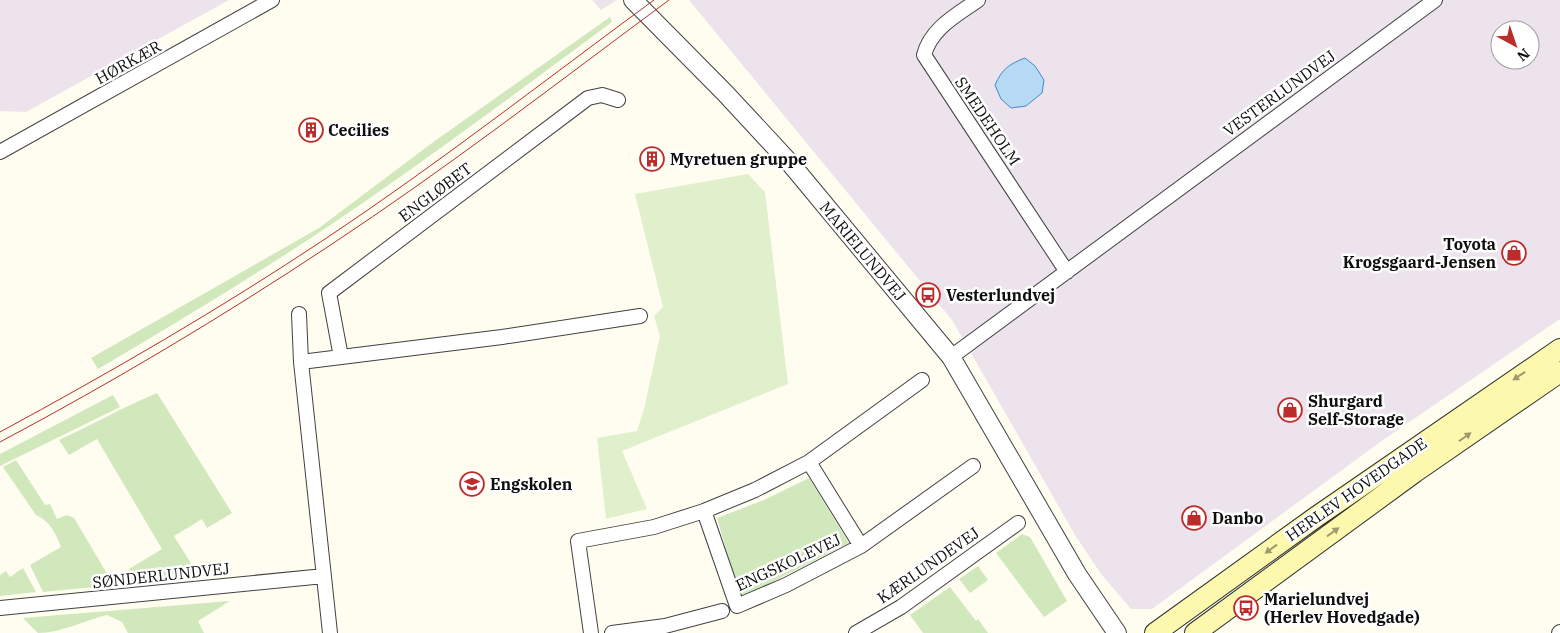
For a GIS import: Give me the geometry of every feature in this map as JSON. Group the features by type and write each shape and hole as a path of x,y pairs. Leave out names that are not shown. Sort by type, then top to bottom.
{"main road":[{"name":"HERLEV HOVEDGADE","path":"1155,633 1316,517 1560,349"},
{"name":"HERLEV HOVEDGADE","path":"1195,633 1416,472 1560,372"}],"street":[{"name":"HØRKÆR","path":"0,152 272,0"},
{"name":"MARIELUNDVEJ","path":"633,0 790,162 951,357 1077,574 1116,633"},
{"name":"SMEDEHOLM","path":"978,0 935,32 927,42 924,54 1067,272"},
{"name":"VESTERLUNDVEJ","path":"951,357 1435,0"},
{"name":"ENGLØBET","path":"341,357 329,293 588,98 602,95 618,100"},
{"path":"299,314 301,362 330,633"},
{"path":"301,362 502,337 640,316"},
{"path":"591,633 578,541 654,527 704,511 755,490 809,462 922,380"},
{"name":"ENGSKOLEVEJ","path":"809,462 861,546"},
{"name":"ENGSKOLEVEJ","path":"704,511 738,606 786,585 861,546 973,466"},
{"name":"KÆRLUNDEVEJ","path":"856,633 901,607 1018,523"},
{"name":"SØNDERLUNDVEJ","path":"0,608 324,576"},
{"name":"ENGSKOLEVEJ","path":"612,633 665,626 722,611"}],"shaded area":[{"path":"0,0 229,0 26,112 0,111"},
{"path":"592,0 617,0 601,10"},
{"path":"689,0 1560,0 1560,319 1383,440 1152,609 1131,609 1101,574 1075,535 952,320"}],"green space":[{"path":"610,17 612,22 357,207 237,285 98,369 91,358 319,228 432,143"},
{"path":"748,174 765,192 788,384 622,451 647,509 606,519 597,438 637,431 644,409 660,336 654,316 663,307 635,194"},
{"path":"157,393 232,513 207,528 202,519 174,536 195,570 209,562 217,575 131,583 129,569 162,549 97,439 69,455 59,440"},
{"path":"113,395 120,407 0,466 0,454"},
{"path":"16,460 45,505 50,504 57,519 67,515 74,518 109,577 109,581 105,586 43,592 30,565 61,547 52,528 36,515 3,467"},
{"path":"809,478 849,543 740,598 717,518 764,500"},
{"path":"1022,534 1030,537 1067,601 1044,617 996,553"},
{"path":"978,566 988,580 970,593 959,579"},
{"path":"23,568 36,592 0,596 0,575 6,571 10,577"},
{"path":"950,587 976,621 978,619 988,633 923,633 910,615"},
{"path":"230,601 198,621 204,633 128,633 122,622 107,615 64,629 38,633 23,618"}],"water":[{"path":"1025,58 1035,66 1044,80 1042,93 1026,106 1011,108 1001,99 995,85 1000,75 1007,68"}],"tram line":[{"path":"0,432 165,339 325,239 450,152 654,0"},
{"path":"0,442 167,348 373,217 669,0"}],"place":[{"name":"Cecilies","path":"311,130"},
{"name":"Myretuen gruppe","path":"652,159"},
{"name":"Toyota Krogsgaard-Jensen","path":"1514,253"},
{"name":"Vesterlundvej","path":"928,295"},
{"name":"Shurgard Self-Storage","path":"1290,410"},
{"name":"Engskolen","path":"472,484"},
{"name":"Danbo","path":"1194,518"},
{"name":"Marielundvej (Herlev Hovedgade)","path":"1246,608"}]}
